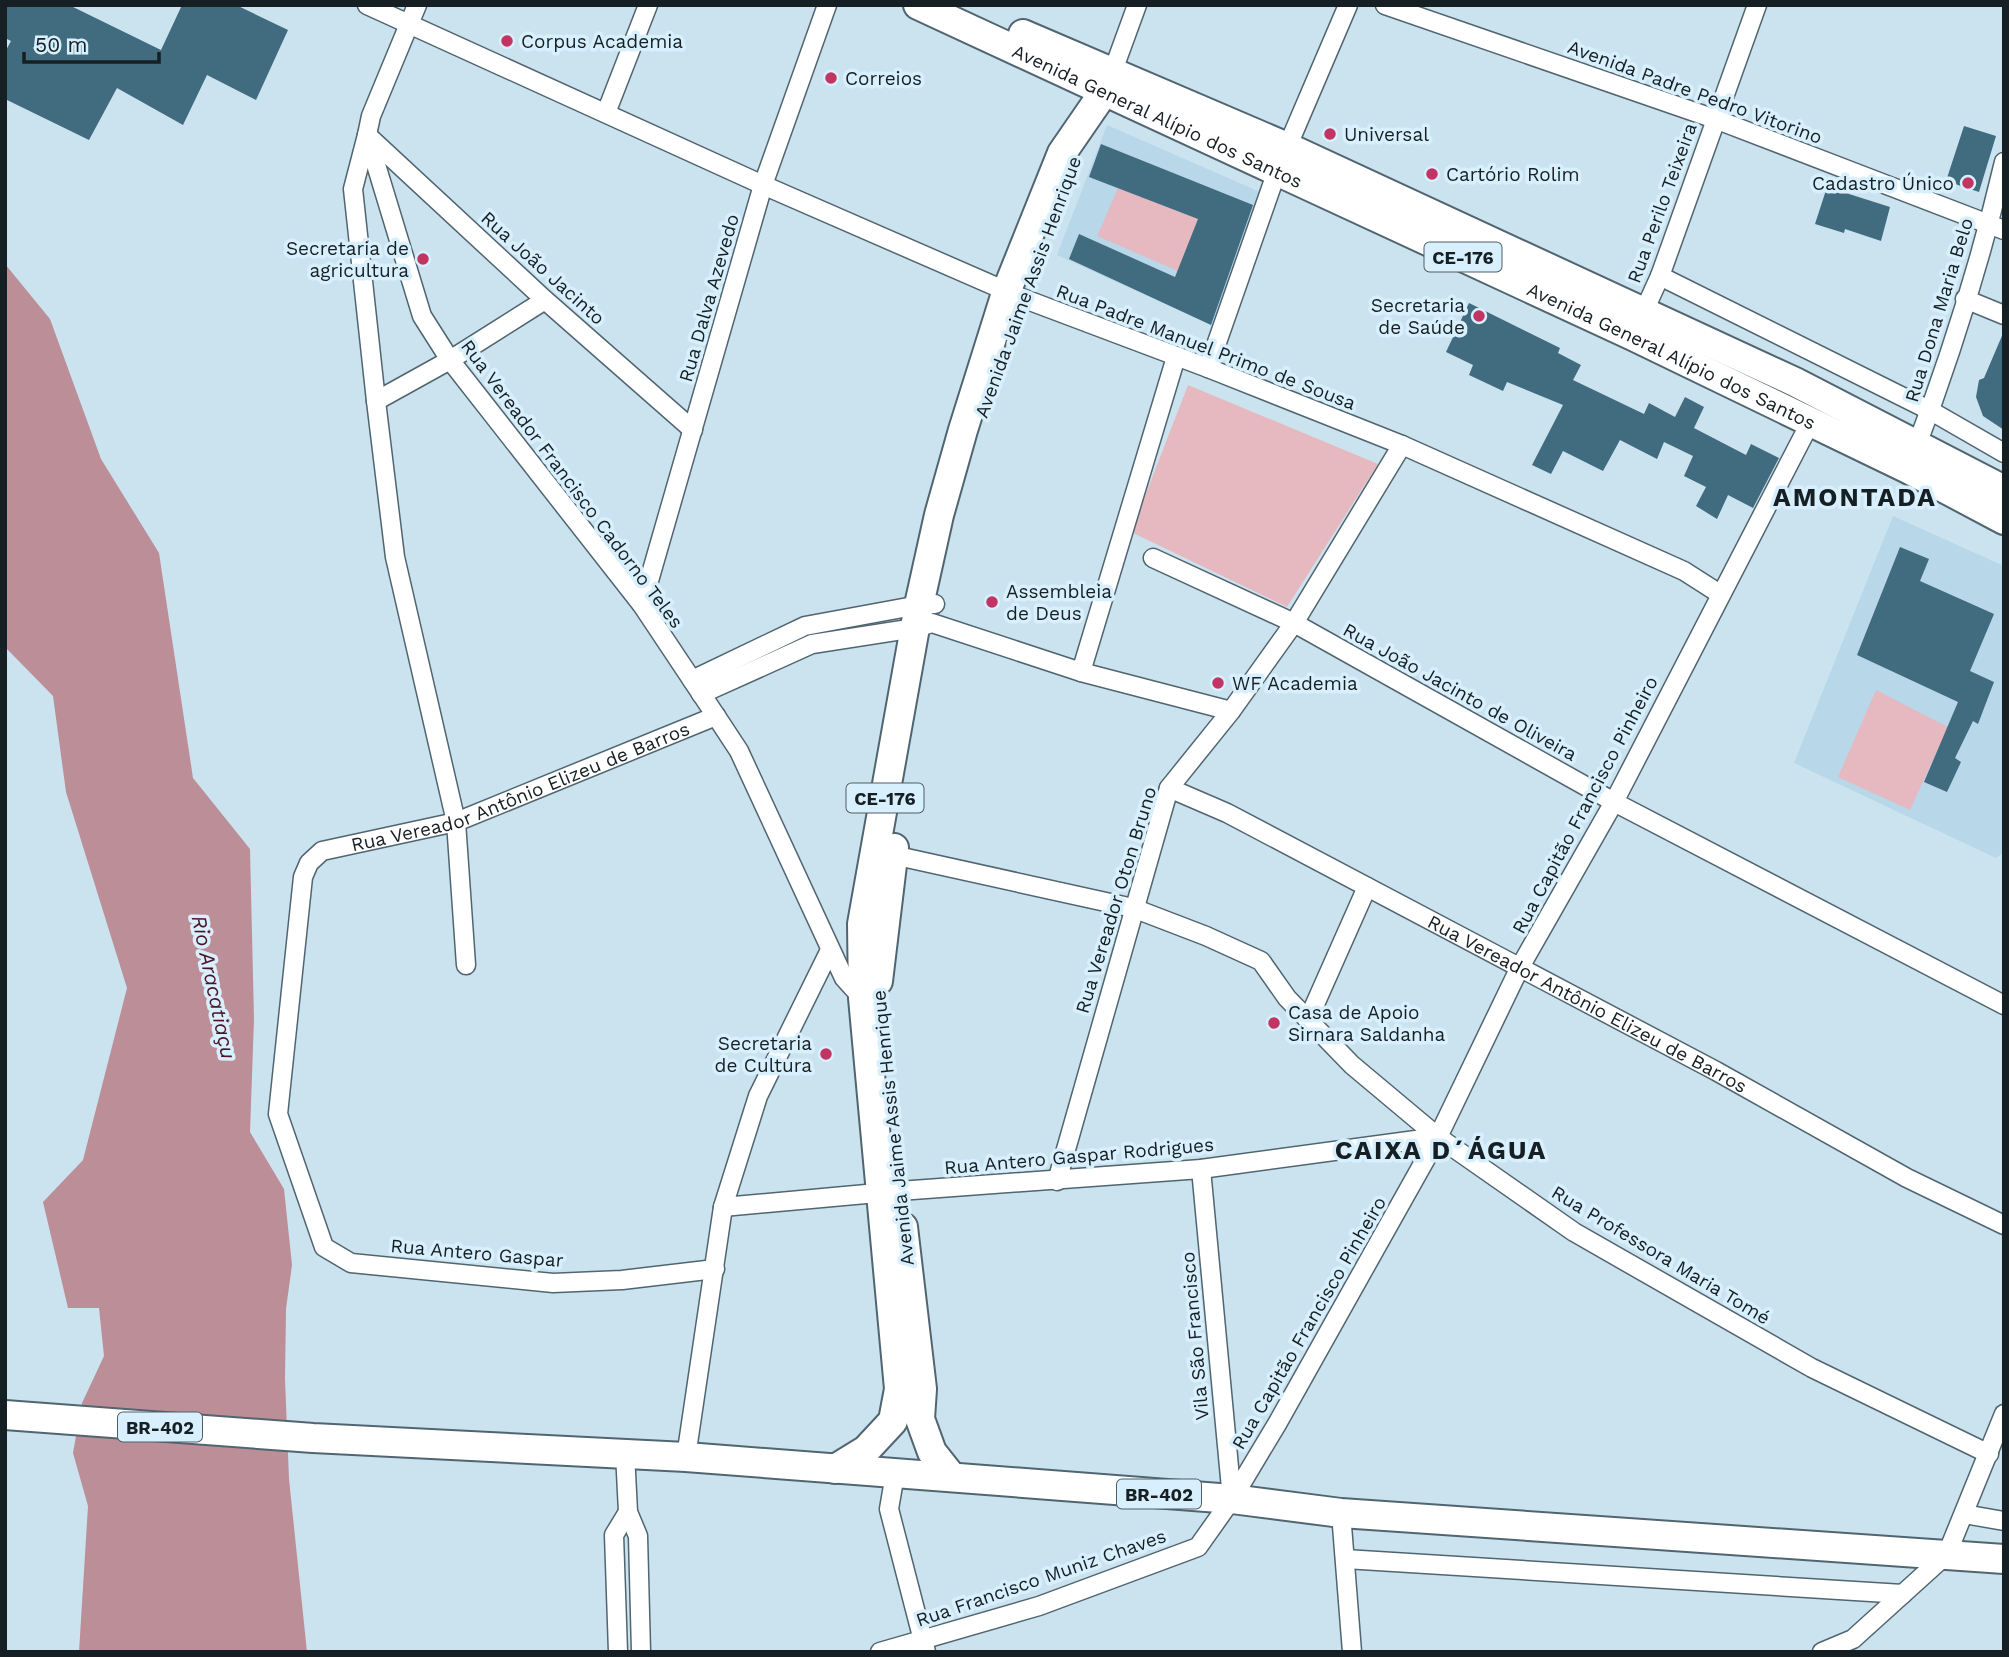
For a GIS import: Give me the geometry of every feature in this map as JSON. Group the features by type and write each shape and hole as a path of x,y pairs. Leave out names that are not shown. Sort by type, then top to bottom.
{"main road":[{"name":"Avenida General Alípio dos Santos","path":"918,5 1109,82 1638,324 1795,382 2004,520"},
{"name":"Avenida General Alípio dos Santos","path":"955,5 1109,82"},
{"name":"Avenida Jaime Assis Henrique","path":"951,1476 906,1420 922,1389 890,1193 870,1006 877,990 925,615 1014,294 1077,160 1080,126 1109,82"},
{"name":"Avenida General Alípio dos Santos","path":"1638,324 1810,423 2004,491"},
{"name":"CE-176","path":"870,1006 862,924 925,615"},
{"name":"BR-402","path":"6,1415 313,1438 625,1453 951,1476 1232,1500 1341,1513 2004,1559"},
{"path":"835,1469 906,1420"},
{"path":"895,1474 910,1455 906,1420"}],"street":[{"name":"Rua Padre Manuel Primo de Sousa","path":"367,5 763,185 1014,294 1402,445 1684,571 1720,594"},
{"path":"416,5 371,116 353,189 395,558 456,822 466,965"},
{"path":"606,113 648,5"},
{"name":"Rua Dalva Azevedo","path":"642,605 763,185 827,5"},
{"path":"1109,82 1137,5"},
{"path":"1208,368 1282,159 1348,5"},
{"name":"Avenida Padre Pedro Vitorino","path":"1385,5 1715,119 1996,227"},
{"name":"Rua Perilo Teixeira","path":"1638,324 1660,276 1757,5"},
{"name":"Rua João Jacinto","path":"367,135 545,300 693,430"},
{"name":"Rua Vereador Francisco Cadorno Teles","path":"367,135 422,316 450,360 642,605 716,716 738,751 844,978 870,1006"},
{"name":"Rua Dona Maria Belo","path":"1912,457 1931,411 1965,299 1996,227 2004,162"},
{"path":"1660,276 1931,411 2004,453"},
{"path":"1965,299 2004,315"},
{"path":"376,401 450,360 545,300"},
{"path":"1080,672 1176,357"},
{"name":"Rua Capitão Francisco Pinheiro","path":"1232,1500 1438,1138 1520,967 1614,802 1810,423"},
{"name":"Rua Vereador Oton Bruno","path":"1057,1181 1169,788 1231,711 1294,623 1402,445"},
{"name":"Rua João Jacinto de Oliveira","path":"1153,558 1294,623 1614,802 2004,1005"},
{"path":"697,687 805,626 925,615 1080,672 1231,711"},
{"name":"Rua Vereador Antônio Elizeu de Barros","path":"324,1247 278,1114 303,877 309,863 322,851 456,822 716,716"},
{"name":"Rua Vereador Antônio Elizeu de Barros","path":"1169,788 1227,813 1716,1071 1907,1178 2004,1225"},
{"name":"Rua Professora Maria Tomé","path":"893,855 1133,908 1261,961 1287,998 1352,1065 1438,1138 1574,1232 1812,1368 1989,1454"},
{"path":"1308,1020 1367,887"},
{"path":"687,1457 723,1207 758,1096 831,950"},
{"name":"Rua Antero Gaspar Rodrigues","path":"723,1207 1201,1169 1438,1138"},
{"name":"Vila São Francisco","path":"1201,1169 1232,1500"},
{"name":"Rua Antero Gaspar","path":"324,1247 351,1263 553,1283 622,1280 715,1269"},
{"path":"1822,1652 1853,1639 1947,1554 2004,1415"},
{"path":"625,1453 628,1513 638,1536 641,1652"},
{"path":"895,1474 889,1509 924,1646"},
{"name":"Rua Francisco Muniz Chaves","path":"880,1652 924,1646 1198,1547 1232,1500"},
{"path":"618,1652 614,1535 628,1513"},
{"path":"1341,1513 1352,1652"},
{"path":"1964,1514 2004,1521"},
{"path":"1345,1559 1903,1594"}],"shaded area":[{"path":"1107,125 1267,195 1218,328 1057,255"},
{"path":"1118,188 1198,219 1178,271 1097,236"},
{"path":"1188,385 1378,464 1287,607 1131,532"},
{"path":"1893,516 2004,566 2004,852 1996,858 1794,763"},
{"path":"1876,690 1948,727 1910,810 1838,777"}],"water":[{"name":"Rio Aracatiaçu","path":"5,264 50,319 101,459 159,553 193,778 250,849 254,1019 250,1132 284,1189 292,1265 286,1309 285,1379 289,1479 307,1652 79,1652 88,1506 73,1453 82,1403 104,1356 99,1308 68,1308 43,1202 83,1160 127,988 66,792 53,696 5,647"}],"building":[{"path":"5,5 69,5 161,50 182,5 236,5 288,30 256,100 207,75 183,125 117,88 89,140 5,99 5,52 11,41 5,38"},
{"path":"1964,126 1996,136 1979,192 1946,181"},
{"path":"1101,144 1253,205 1211,325 1069,259 1079,234 1175,277 1198,219 1089,177"},
{"path":"1827,187 1890,207 1881,241 1845,229 1844,233 1815,224"},
{"path":"1469,303 1560,348 1558,353 1581,365 1573,380 1644,414 1649,403 1675,417 1685,397 1704,407 1694,428 1746,455 1751,444 1779,458 1753,508 1728,495 1717,519 1696,506 1706,487 1684,476 1693,456 1664,442 1657,459 1620,440 1603,471 1563,451 1551,474 1532,465 1563,405 1507,382 1503,391 1469,375 1473,365 1446,352"},
{"path":"2004,331 2004,430 1983,416 1976,397 1979,380 1984,378"},
{"path":"1900,547 1929,559 1920,581 1994,614 1970,671 1994,682 1978,724 1973,721 1955,758 1961,762 1947,792 1924,782 1958,702 1857,655"}],"place":[{"name":"Corpus Academia","path":"507,41"},
{"name":"Correios","path":"831,78"},
{"name":"Universal","path":"1330,134"},
{"name":"Cartório Rolim","path":"1432,174"},
{"name":"Cadastro Único","path":"1968,183"},
{"name":"Secretaria de agricultura","path":"423,259"},
{"name":"Secretaria de Saúde","path":"1479,316"},
{"name":"Assembleia de Deus","path":"992,602"},
{"name":"WF Academia","path":"1218,683"},
{"name":"Casa de Apoio Sirnara Saldanha","path":"1274,1023"},
{"name":"Secretaria de Cultura","path":"826,1054"}],"district":[{"name":"AMONTADA","path":"1855,497"},
{"name":"CAIXA D´ÁGUA","path":"1441,1150"}]}
